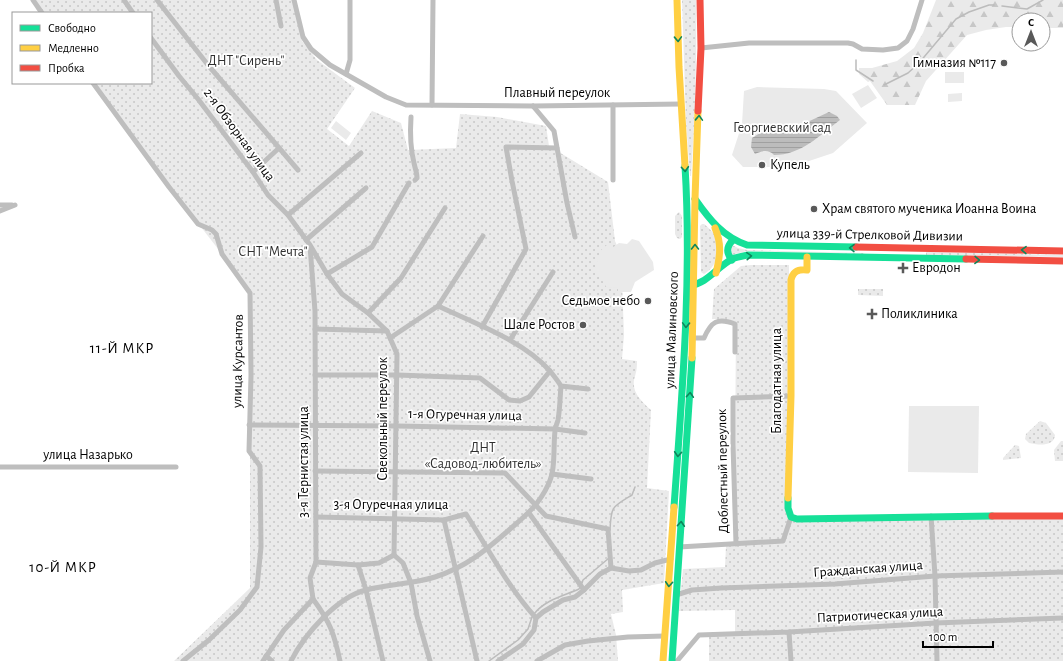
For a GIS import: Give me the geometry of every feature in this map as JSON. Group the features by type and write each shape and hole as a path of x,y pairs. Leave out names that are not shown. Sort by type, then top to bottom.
{"main road":[{"name":"улица Малиновского","path":"672,661 693,338 687,201 678,60 677,0"},
{"name":"улица Малиновского","path":"663,661 684,359 691,286 701,48 700,0"},
{"name":"улица 339-й Стрелковой Дивизии","path":"695,199 713,224 733,240 747,245 1063,251"},
{"path":"713,224 720,240 721,249 716,273"},
{"path":"732,260 727,253 727,250 733,240"},
{"path":"866,258 869,257 870,253 867,248"},
{"path":"881,248 878,251 881,258"},
{"name":"улица 339-й Стрелковой Дивизии","path":"691,286 707,280 732,260 748,255 1063,260"},
{"name":"Благодатная улица","path":"791,517 788,508 791,280 794,272 799,270 807,270 807,257"},
{"path":"791,517 797,519 931,516 1063,516"}],"street":[{"path":"33,0 41,12"},
{"path":"124,0 132,12"},
{"path":"157,0 208,65 298,170"},
{"path":"276,0 281,26"},
{"name":"Плавный переулок","path":"294,0 303,37 311,49 330,65 386,97 406,105 533,106 681,104"},
{"path":"346,74 350,60 350,0"},
{"path":"432,106 434,0"},
{"path":"701,48 749,42 848,43 854,44 862,49 884,50 898,48 907,42 913,29 922,0"},
{"name":"2-я Обзорная улица","path":"152,39 253,172 268,195 288,215 310,245"},
{"name":"улица Курсантов","path":"94,84 198,224 212,230 216,234 222,254 250,293 251,375 249,451 260,466 261,547 257,587 240,610 209,640 183,661"},
{"path":"613,105 614,180"},
{"path":"533,106 554,131 567,203 575,237"},
{"path":"411,117 410,132 413,162 417,175 415,180"},
{"path":"482,327 526,249 506,146 557,148"},
{"path":"253,172 279,148"},
{"path":"288,215 361,153"},
{"path":"327,274 372,247 409,183"},
{"path":"306,240 366,188"},
{"path":"0,205 15,205 0,211"},
{"path":"368,313 401,278 445,208"},
{"path":"390,338 438,306 483,236"},
{"name":"Свекольный переулок","path":"310,245 327,274 342,294 368,313 387,331 397,354 394,554"},
{"name":"3-я Тернистая улица","path":"310,245 315,311 316,562 310,578 313,599"},
{"path":"510,340 553,272"},
{"path":"291,661 304,640 326,616 346,598 366,590 411,583 436,577 473,560 488,549 529,513 536,505 549,484 552,474 555,430 558,420 561,386 550,371 531,353 510,340 438,306"},
{"path":"693,338 704,338 709,326 719,321 726,321 735,324 735,352"},
{"path":"315,328 387,331"},
{"path":"315,375 397,375 480,378 509,400 520,401 529,397 550,371"},
{"path":"561,386 588,389"},
{"name":"Доблестный переулок","path":"736,544 733,398 790,396"},
{"name":"1-я Огуречная улица","path":"249,425 397,426 555,430 585,433"},
{"name":"улица Назарько","path":"0,467 176,467"},
{"path":"315,471 505,473 546,516 608,529 611,568"},
{"path":"552,474 591,479"},
{"path":"529,513 584,590"},
{"name":"3-я Огуречная улица","path":"316,517 444,520 466,514 488,549"},
{"path":"931,516 935,576 937,661"},
{"name":"Благодатная улица","path":"679,547 783,541 791,517"},
{"path":"444,520 477,661"},
{"path":"488,549 505,578 536,618"},
{"path":"316,562 358,565 379,563 394,554 403,563 411,583 417,616 430,661"},
{"path":"498,661 522,644 534,630 536,618 552,605 575,597 600,574 611,568 629,571 641,570 656,563 671,559"},
{"path":"358,565 366,590 383,661"},
{"name":"Гражданская улица","path":"676,595 692,590 721,588 835,584 935,576 1063,572"},
{"path":"272,661 264,659 284,630 313,599 326,616 334,637 340,661"},
{"name":"Патриотическая улица","path":"677,661 699,635 789,632 936,623 1063,618"},
{"path":"789,632 791,661"},
{"path":"537,661 565,645 580,642 628,637 665,636"}],"green space":[{"name":"ДНТ «Садовод-любитель»","path":"33,0 293,0 302,41 317,60 355,88 327,129 349,146 372,111 401,123 408,150 456,148 460,114 497,117 546,126 549,146 608,182 615,241 621,255 624,335 622,359 637,361 637,369 634,380 636,393 651,410 647,488 669,491 664,583 622,590 623,612 611,614 616,635 618,661 174,661 250,588 250,290 91,84 152,84 152,12 38,12"},
{"path":"682,0 696,0 694,132 691,176 686,122"},
{"path":"936,0 1063,0 1063,28 1051,28 1051,12 1011,12 1011,27 986,30 967,35 926,81 915,105 887,105 870,81 868,82 859,74 859,68 872,68 897,61 914,48 923,33"},
{"path":"945,72 964,72 964,83 945,83"},
{"path":"868,85 877,98 861,108 852,94"},
{"name":"Георгиевский сад","path":"757,87 824,89 836,91 867,123 833,153 791,167 743,167 732,155 742,124 744,91"},
{"path":"962,93 962,101 948,102 948,94"},
{"path":"336,121 351,133 346,140 331,128"},
{"path":"679,212 682,216 682,237 680,239 677,238 675,234 675,216"},
{"path":"704,224 716,236 719,248 715,263 704,274 701,272 700,226"},
{"path":"632,239 639,241 653,262 654,270 635,282 631,292 618,292 618,287 607,288 595,269 600,251 608,244 612,248 619,243 627,244"},
{"path":"732,245 747,250 865,254 747,251 732,255 730,249"},
{"path":"926,252 1063,255 1063,257 926,255"},
{"path":"789,265 789,520 1063,517 1063,661 709,661 709,636 735,635 735,610 679,611 683,569 725,567 726,546 738,545 735,465 736,322 727,319 712,319 714,289 741,266"},
{"path":"858,289 883,289 883,296 858,295"},
{"path":"909,406 979,406 978,473 908,472"},
{"path":"1040,421 1046,423 1055,435 1054,439 1052,442 1045,444 1029,443 1025,439 1026,434"},
{"path":"1061,441 1063,441 1063,461 1055,461 1054,450"},
{"path":"1015,445 1019,446 1021,458 1003,460 1003,458"}],"shaded area":[{"path":"829,112 837,116 840,120 809,144 793,152 774,155 765,151 755,154 751,147 752,138 760,133 788,131"}],"waterway":[{"path":"1002,6 1027,9 1043,0"},
{"path":"884,85 908,73 919,63 956,19 969,12 989,5 994,5"},
{"path":"856,60 856,70 873,81"},
{"path":"610,530 611,516 614,508 620,502 632,495 635,487"},
{"path":"582,583 583,580 609,558"},
{"path":"534,614 543,605 579,589 580,587"},
{"path":"489,661 518,640 528,629 532,617"}],"traffic: fast":[{"path":"674,507 683,380 687,294 687,209 685,166"},
{"path":"695,199 717,226 738,242 747,245 856,247"},
{"path":"732,260 728,250 729,245 733,240"},
{"path":"689,286 707,279 732,259 748,255 966,259"},
{"path":"672,661 692,358"},
{"path":"788,498 788,508 791,517 797,519 992,516"}],"traffic: slow":[{"path":"677,0 679,67 685,166"},
{"path":"692,358 698,111"},
{"path":"715,228 719,240 720,250 716,273"},
{"path":"788,498 791,396 791,280 793,274 797,271 807,270 807,257"},
{"path":"663,661 674,507"}],"traffic: jam":[{"path":"698,111 701,48 700,0"},
{"path":"856,247 1063,251"},
{"path":"966,259 1063,261"},
{"path":"992,516 1063,516"}],"place":[{"name":"Гимназия №117","path":"1004,63"},
{"name":"Купель","path":"762,165"},
{"name":"Храм святого мученика Иоанна Воина","path":"814,209"},
{"name":"Евродон","path":"903,268"},
{"name":"Седьмое небо","path":"648,301"},
{"name":"Поликлиника","path":"872,314"},
{"name":"Шале Ростов","path":"583,325"}],"district":[{"name":"11-Й МКР","path":"122,348"},
{"name":"10-Й МКР","path":"63,567"}],"park label":[{"name":"ДНТ \"Сирень\"","path":"246,61"},
{"name":"СНТ \"Мечта\"","path":"273,252"}]}
